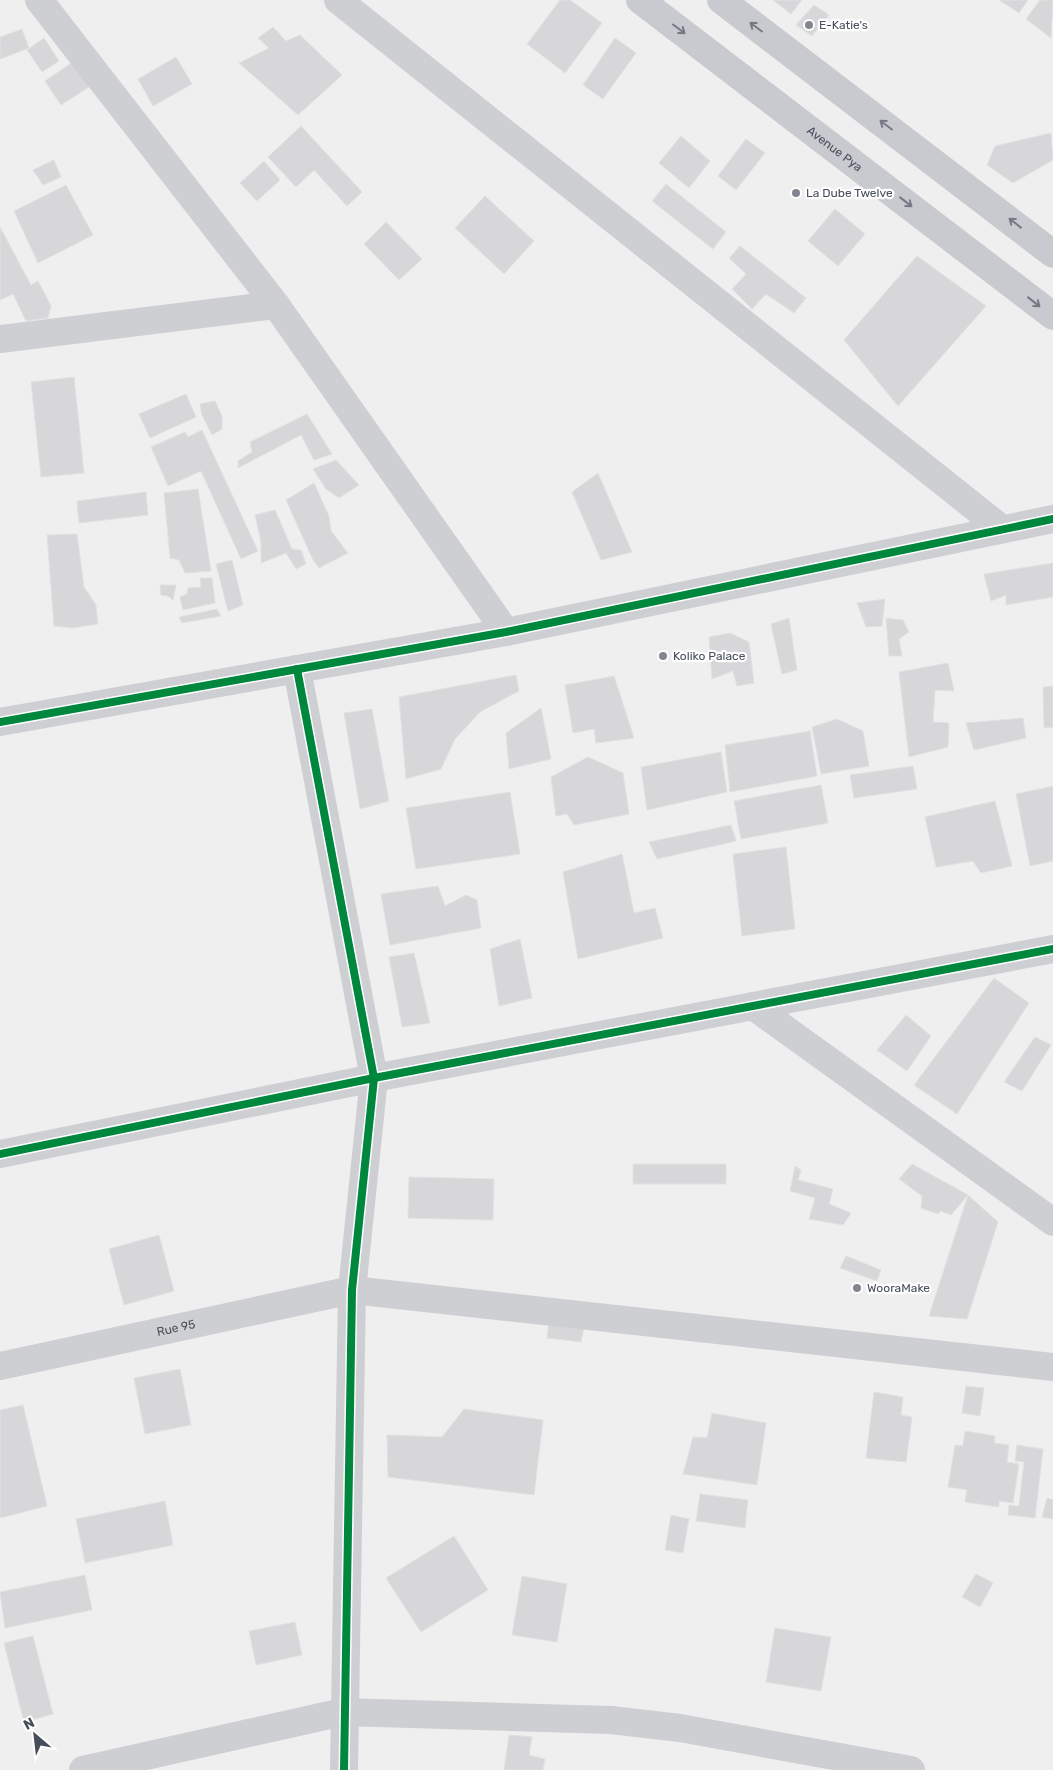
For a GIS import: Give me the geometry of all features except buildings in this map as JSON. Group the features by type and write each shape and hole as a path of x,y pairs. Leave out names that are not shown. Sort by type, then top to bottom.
{"main road":[{"name":"Avenue Pya","path":"640,0 1053,316"},
{"path":"721,0 1053,254"}],"street":[{"path":"39,0 276,305 506,632"},
{"path":"338,0 1002,528"},
{"path":"0,340 276,305"},
{"path":"0,722 506,632 1002,528 1053,519"},
{"path":"297,669 374,1078 352,1290 343,1712 344,1770"},
{"path":"0,1154 374,1078 1053,949"},
{"path":"753,1006 1053,1222"},
{"name":"Rue 95","path":"0,1366 352,1290 1053,1367"},
{"path":"83,1770 343,1712 611,1720 680,1728 911,1770"}],"cycle path":[{"path":"0,722 506,632 1053,519"},
{"path":"297,669 374,1078 352,1290 344,1770"},
{"path":"0,1154 374,1078 1053,949"}],"place":[{"name":"E-Katie's","path":"809,25"},
{"name":"La Dube Twelve","path":"796,193"},
{"name":"Koliko Palace","path":"663,656"},
{"name":"WooraMake","path":"857,1288"}]}
